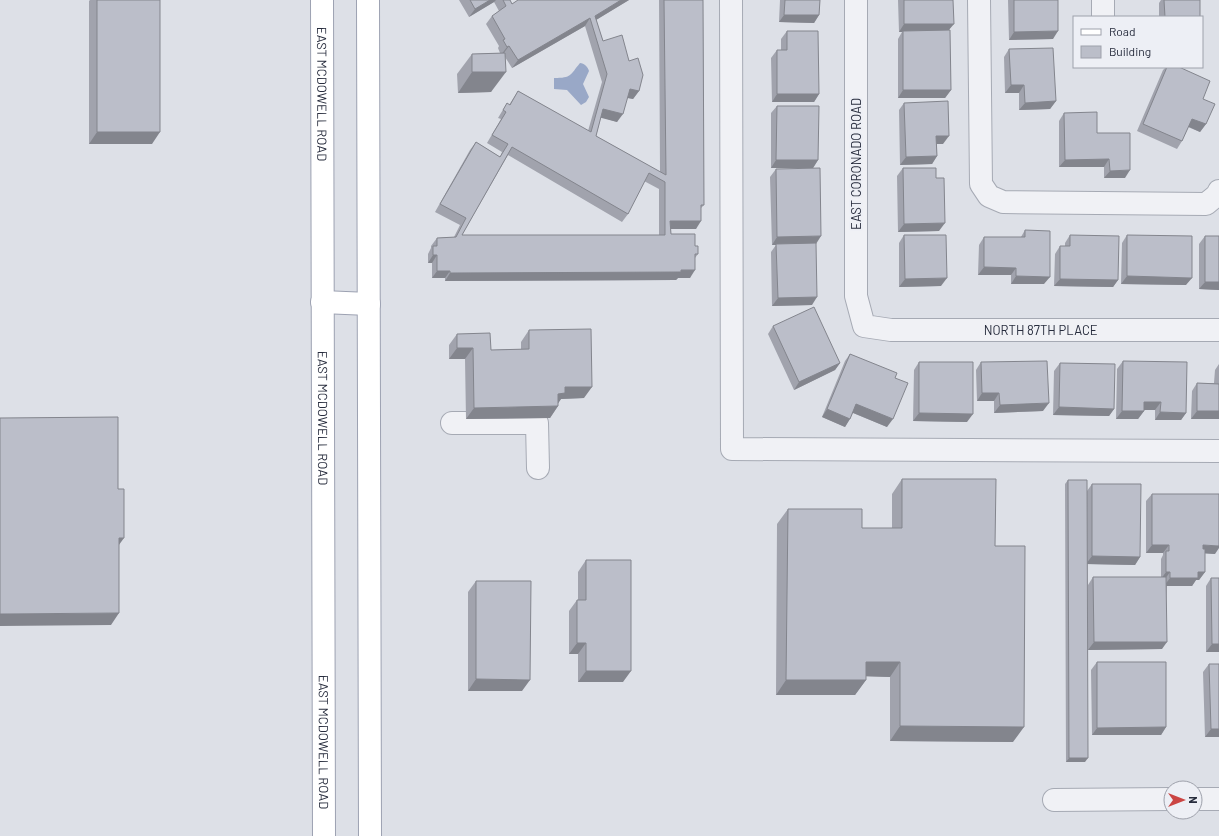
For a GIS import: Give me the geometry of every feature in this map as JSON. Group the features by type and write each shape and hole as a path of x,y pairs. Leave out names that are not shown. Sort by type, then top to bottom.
{"main road":[{"name":"EAST MCDOWELL ROAD","path":"322,0 324,836"},
{"path":"368,0 370,836"},
{"path":"322,302 369,304"}],"street":[{"path":"730,0 732,449 1219,452"},
{"name":"EAST CORONADO ROAD","path":"856,0 856,296 864,326"},
{"path":"979,0 981,184 989,196 1003,202 1206,204 1217,195 1219,191"},
{"path":"1103,0 1103,16"},
{"name":"NORTH 87TH PLACE","path":"864,326 891,330 1219,330"},
{"path":"452,423 537,423 538,468"},
{"path":"1054,800 1163,799"},
{"path":"1203,799 1219,799"}],"water":[{"path":"580,63 586,66 589,71 583,84 589,97 586,102 581,105 567,90 554,89 554,78 570,75"}],"building":[{"path":"97,0 160,0 160,132 97,132"},
{"path":"470,0 490,0 475,9"},
{"path":"503,0 510,0 512,4 518,0 621,0 595,16 603,41 622,35 629,61 638,58 643,75 639,91 630,89 623,114 603,109 596,136 666,175 664,0 703,0 704,205 701,205 701,221 670,221 671,234 695,234 695,246 698,246 698,254 695,254 695,270 681,270 681,272 450,273 450,271 437,271 437,255 433,255 433,246 437,246 437,238 456,237 466,218 440,204 476,142 500,157 508,144 492,135 506,112 503,110 507,103 510,105 518,91 591,132 607,74 590,18 518,60 509,46 507,47 503,40 505,39 492,16 506,6","holes":["512,147 628,214 649,173 665,182 665,235 462,235"]},
{"path":"785,0 820,0 819,15 784,15"},
{"path":"904,0 953,0 954,24 904,24"},
{"path":"1014,0 1058,0 1058,31 1014,32"},
{"path":"1164,0 1200,0 1200,16 1165,16"},
{"path":"950,30 951,90 903,90 903,31"},
{"path":"787,31 818,31 819,94 777,94 777,50 787,50"},
{"path":"1053,48 1056,101 1025,103 1024,85 1011,85 1009,49"},
{"path":"505,53 506,72 472,72 472,54"},
{"path":"1167,68 1181,68 1210,81 1203,99 1215,104 1206,124 1192,119 1182,141 1143,124"},
{"path":"948,101 949,136 936,136 937,156 906,157 904,103"},
{"path":"777,106 819,106 818,160 776,160"},
{"path":"1097,112 1097,133 1130,133 1130,170 1110,171 1109,159 1065,160 1064,113"},
{"path":"820,168 821,236 777,237 776,169"},
{"path":"903,168 936,168 936,178 944,178 945,223 904,224"},
{"path":"1025,230 1050,231 1050,277 1016,276 1016,268 984,267 984,237 1025,237"},
{"path":"904,235 946,235 947,278 905,279"},
{"path":"1070,235 1119,236 1118,280 1060,279 1060,246 1070,246"},
{"path":"1127,235 1192,236 1192,278 1127,276"},
{"path":"1205,236 1219,236 1219,282 1205,282"},
{"path":"816,243 817,297 778,298 776,244"},
{"path":"814,307 840,363 799,382 773,326"},
{"path":"591,329 592,387 565,387 565,393 558,394 558,406 474,408 473,348 457,348 457,334 490,333 491,350 529,349 529,330"},
{"path":"850,354 897,373 895,378 908,383 893,419 856,404 850,419 827,409"},
{"path":"1047,361 1049,403 1000,405 999,393 982,393 981,362"},
{"path":"1123,361 1187,362 1186,413 1160,412 1161,402 1144,402 1144,411 1122,411"},
{"path":"919,362 973,362 973,414 919,413"},
{"path":"1060,363 1115,364 1114,409 1059,407"},
{"path":"1197,383 1219,384 1219,411 1197,411"},
{"path":"118,417 118,489 124,489 124,538 119,538 119,613 0,614 0,418"},
{"path":"902,479 996,479 995,546 1025,546 1024,727 900,726 900,662 866,662 866,680 786,680 788,509 862,509 862,528 902,528"},
{"path":"1068,480 1087,480 1088,758 1069,758"},
{"path":"1092,484 1141,484 1140,557 1092,556"},
{"path":"1152,494 1219,494 1219,546 1203,545 1203,549 1205,549 1205,572 1198,572 1198,578 1170,578 1170,572 1166,572 1166,551 1169,551 1169,545 1152,545"},
{"path":"586,560 631,560 631,671 586,671 586,643 577,643 577,600 586,600"},
{"path":"1093,577 1166,577 1167,642 1094,642"},
{"path":"1211,578 1219,578 1219,644 1212,644"},
{"path":"476,581 531,581 530,680 476,679"},
{"path":"1097,662 1166,662 1166,727 1097,728"},
{"path":"1209,664 1219,664 1219,729 1211,729"}]}
